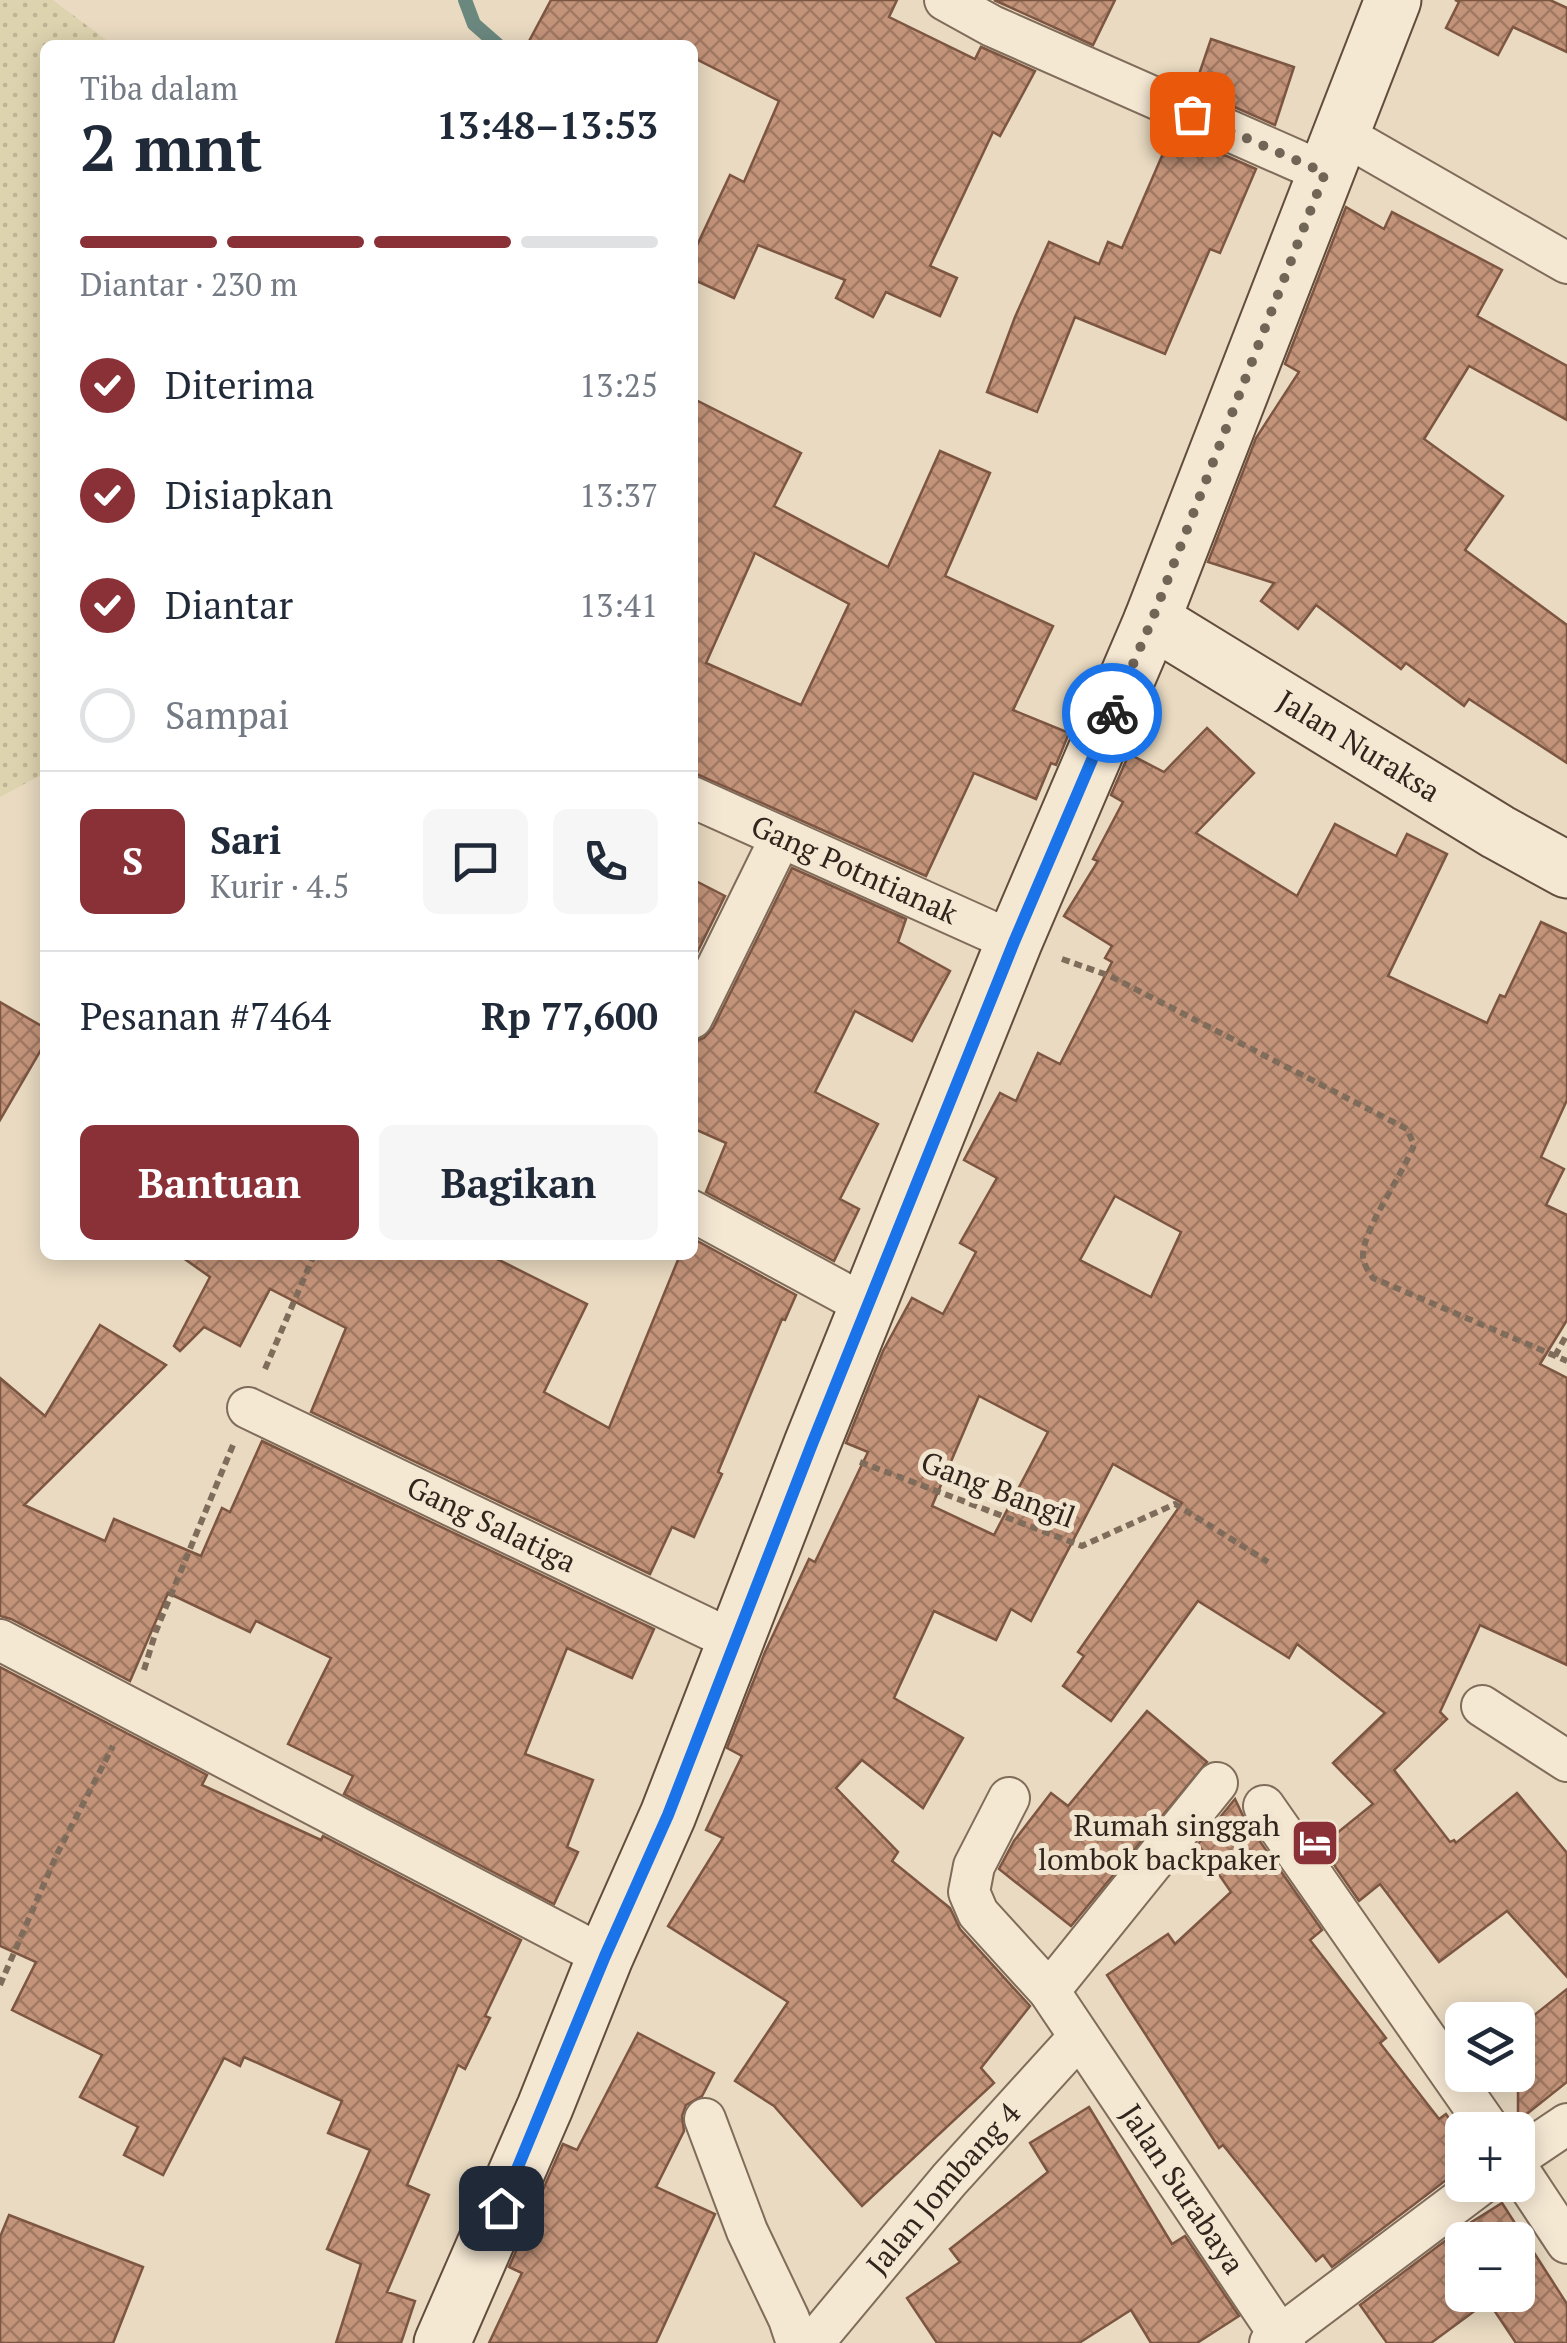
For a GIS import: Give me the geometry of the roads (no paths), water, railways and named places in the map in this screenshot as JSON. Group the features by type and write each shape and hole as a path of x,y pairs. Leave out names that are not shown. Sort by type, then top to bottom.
{"street":[{"path":"945,0 992,26 1333,154 1567,263"},
{"path":"442,2343 668,1815 1014,942 1152,620 1393,0"},
{"name":"Jalan Nuraksa","path":"1152,620 1498,832 1567,870"},
{"name":"Gang Potntianak","path":"698,800 1014,942"},
{"path":"698,1006 780,838"},
{"path":"698,1215 869,1307"},
{"name":"Gang Salatiga","path":"248,1408 736,1642"},
{"path":"0,1640 605,1956"},
{"path":"1482,1706 1567,1761"},
{"path":"1049,1991 1218,1784"},
{"name":"Jalan Surabaya","path":"1008,1798 974,1866 969,1892 978,1912 1049,1991 1279,2341"},
{"path":"1264,1806 1477,2112"},
{"name":"Jalan Jombang 4","path":"813,2343 949,2180 1078,2038"},
{"path":"705,2119 747,2232 789,2319 796,2343"},
{"path":"1535,2146 1567,2124"},
{"path":"1535,2194 1567,2242"},
{"path":"1279,2341 1458,2202"}],"waterway":[{"path":"465,0 474,24 492,40"}],"place":[{"name":"Rumah singgah lombok backpaker","path":"1315,1843"}]}
